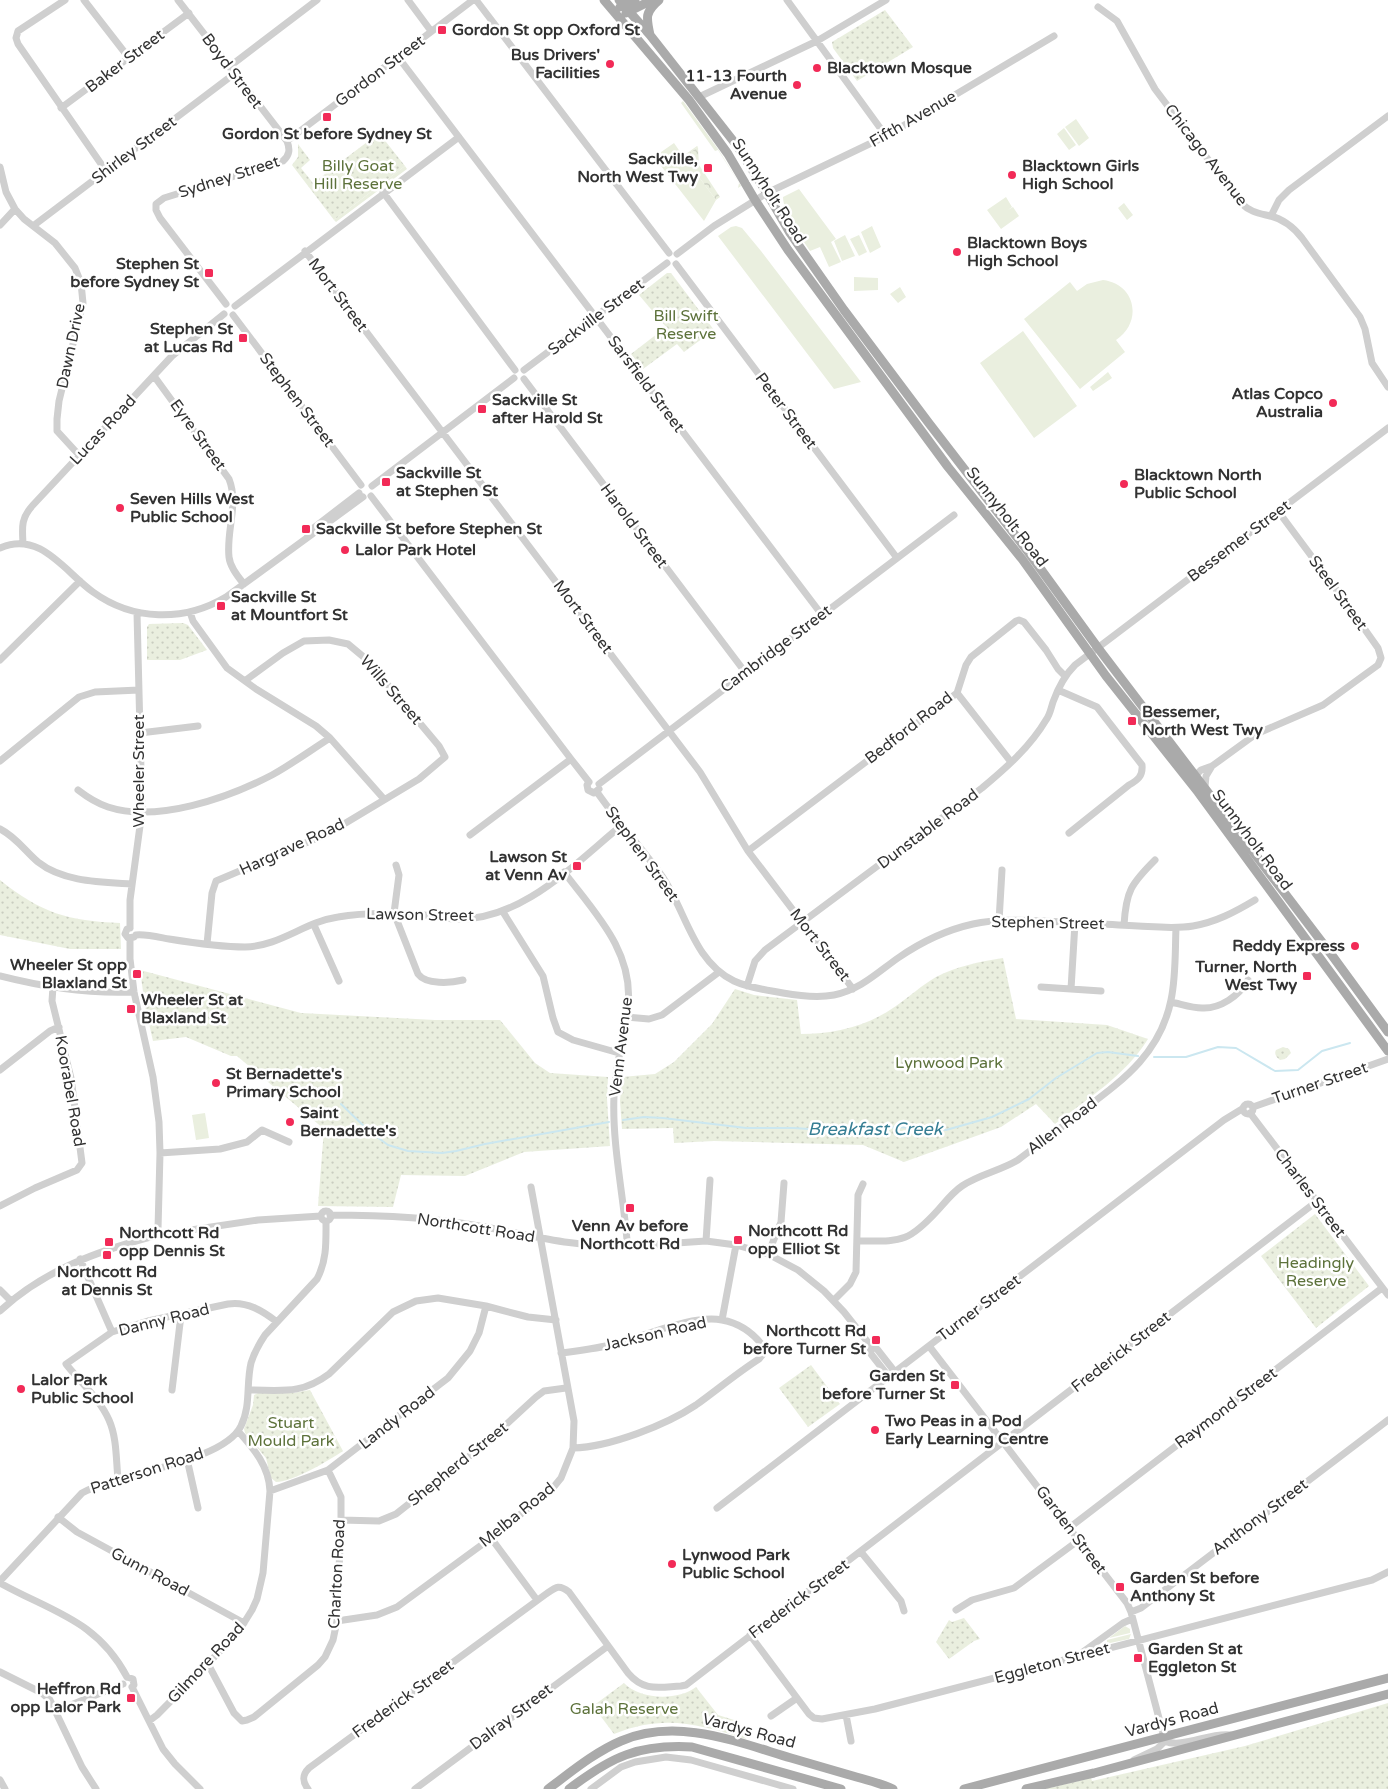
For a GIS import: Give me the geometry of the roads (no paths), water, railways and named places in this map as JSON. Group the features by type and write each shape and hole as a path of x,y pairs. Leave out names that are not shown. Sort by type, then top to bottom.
{"main road":[{"name":"Sunnyholt Road","path":"604,0 689,100 728,154 788,250 948,466 1094,651 1388,1032"},
{"path":"617,15 624,5 635,0"},
{"path":"624,5 652,0"},
{"path":"650,35 647,14 660,0"},
{"name":"Sunnyholt Road","path":"624,5 738,147 790,233 844,310 922,415 1029,553 1094,651 1196,775 1201,790 1388,1051"},
{"name":"Vardys Road","path":"964,1789 1388,1678"},
{"name":"Vardys Road","path":"1026,1789 1388,1694"},
{"name":"Vardys Road","path":"548,1789 581,1765 622,1740 650,1733 673,1731 692,1732 728,1739 893,1789"},
{"name":"Vardys Road","path":"569,1789 593,1771 614,1759 645,1748 667,1745 692,1747 841,1789"}],"street":[{"path":"65,0 18,31 16,38 18,44 61,108 106,171"},
{"path":"84,0 129,58"},
{"name":"Boyd Street","path":"178,0 287,141"},
{"path":"229,67 317,0"},
{"path":"408,0 431,32"},
{"path":"474,0 673,253 679,259 676,264 670,265 667,263 666,256 673,253 767,193"},
{"name":"Gordon Street","path":"287,141 474,0"},
{"path":"786,0 886,136"},
{"path":"699,98 817,41 886,0"},
{"name":"Chicago Avenue","path":"1098,7 1117,21 1155,89 1236,197 1251,211 1282,221 1298,233 1357,313 1365,329 1372,362 1388,386"},
{"name":"Baker Street","path":"61,108 189,13"},
{"name":"Fifth Avenue","path":"767,193 886,136 1054,36"},
{"name":"Sarsfield Street","path":"398,57 822,615"},
{"name":"Shirley Street","path":"33,226 234,74"},
{"path":"1271,216 1280,200 1289,190 1388,116"},
{"path":"235,306 383,192 459,137"},
{"name":"Sydney Street","path":"226,304 160,218 156,210 156,204 164,198 282,161 289,153 287,141"},
{"name":"Dawn Drive","path":"0,167 7,195 15,209 62,251 75,268 80,283 83,303 59,401 57,419 58,431 79,455"},
{"path":"383,192 515,370"},
{"path":"0,226 15,209"},
{"name":"Mort Street","path":"305,251 669,730 700,772 748,851 853,989"},
{"name":"Sackville Street","path":"524,370 667,263"},
{"name":"Peter Street","path":"676,264 897,558"},
{"path":"226,304 235,306 236,310 233,316 229,317 224,314 226,304"},
{"name":"Lucas Road","path":"22,543 23,521 27,512 181,347 224,314"},
{"name":"Stephen Street","path":"233,316 360,485"},
{"path":"514,378 519,381 524,379 526,374 520,368 515,370"},
{"path":"514,378 513,373 515,370"},
{"name":"Eyre Street","path":"154,376 229,479 233,496 228,557 233,569 244,584"},
{"path":"372,486 514,378"},
{"name":"Harold Street","path":"524,379 745,672"},
{"name":"Bessemer Street","path":"1094,651 1388,428"},
{"path":"361,495 360,485 367,482 374,490 371,496"},
{"path":"0,548 22,543 33,545 52,555 104,600 137,613 164,616 190,612 217,602 269,567 361,495 371,496 589,782"},
{"name":"Steel Street","path":"1196,775 1260,732 1314,709 1330,700 1378,665 1382,658 1378,648 1278,511"},
{"name":"Cambridge Street","path":"599,784 954,515"},
{"path":"0,660 80,581"},
{"path":"190,612 193,621 227,668 256,689 316,726 330,738 384,799"},
{"name":"Wheeler Street","path":"133,937 135,930 130,928 129,915 142,811 137,613"},
{"name":"Bedford Road","path":"748,851 957,693 971,657 1019,620 1024,622 1033,632 1058,669 1066,676"},
{"name":"Wills Street","path":"246,680 283,653 304,641 329,640 348,644 366,659 439,746 446,757"},
{"name":"Dunstable Road","path":"747,986 753,966 760,955 982,788 1011,762 1048,718 1058,690 1066,676 1075,665 1094,651"},
{"path":"0,761 79,697 95,692 139,690"},
{"path":"1058,690 1097,707 1142,765 1142,774 1136,782 1129,785 1069,833"},
{"path":"957,693 1011,762"},
{"path":"140,733 198,726"},
{"path":"78,790 91,800 108,807 142,811 188,806 226,796 273,774 330,738"},
{"name":"Hargrave Road","path":"207,944 212,893 216,882 329,833 419,778 446,757"},
{"path":"470,835 571,759"},
{"path":"1201,790 1212,766"},
{"path":"595,780 599,784 597,792 588,790 589,782 595,780"},
{"name":"Stephen Street","path":"597,792 670,888 704,956 719,972 747,986 797,995 835,995 853,989 862,985 914,947 945,932 973,924 999,921 1176,928 1213,921 1254,900"},
{"name":"Lawson Street","path":"133,937 242,947 260,946 334,917 356,914 394,913 454,919 475,918 503,912 523,902 622,825"},
{"path":"0,829 16,840 40,863 58,874 74,878 132,884"},
{"path":"1124,925 1125,904 1130,889 1135,880 1155,860"},
{"path":"396,865 399,875 394,913 421,978 453,982 463,980"},
{"path":"999,921 1002,870"},
{"name":"Venn Avenue","path":"564,872 606,928 622,958 628,982 626,1017 614,1086 613,1107 627,1244"},
{"path":"503,912 542,976 558,1032 572,1040 619,1053"},
{"path":"1071,989 1075,923"},
{"path":"314,925 339,981"},
{"name":"Allen Road","path":"857,1241 895,1241 908,1237 916,1232 959,1188 976,1178 1014,1163 1130,1075 1147,1055 1162,1029 1171,1002 1174,983 1176,928"},
{"path":"133,937 130,959 134,992 154,1087 159,1122 159,1233"},
{"path":"626,1017 648,1019 662,1015 719,972"},
{"path":"0,976 53,987 102,992 134,992"},
{"path":"1171,1002 1195,1008 1212,1007 1228,1000 1239,992 1248,980"},
{"name":"Koorabel Road","path":"0,1206 74,1171 82,1165 71,1078 52,1001 53,987"},
{"path":"1041,987 1102,991"},
{"path":"0,1070 50,1031 59,1027"},
{"name":"Turner Street","path":"717,1508 1224,1120 1242,1110 1245,1114 1251,1110 1388,1059"},
{"name":"Charles Street","path":"1251,1110 1316,1202 1388,1295"},
{"path":"160,1153 220,1150 247,1142 262,1130 289,1142"},
{"path":"706,1241 710,1180"},
{"path":"768,1254 781,1222 784,1183"},
{"path":"834,1300 848,1287 854,1276 858,1194 863,1184"},
{"name":"Melba Road","path":"337,1621 376,1615 397,1607 491,1538 552,1489 561,1478 573,1448 574,1421 566,1388 556,1320 531,1187"},
{"name":"Frederick Street","path":"308,1789 303,1781 303,1776 309,1768 552,1589 559,1587 564,1587 569,1592 632,1678 641,1685 646,1687 681,1686 688,1683 1316,1202"},
{"name":"Northcott Road","path":"0,1311 11,1301 56,1270 115,1246 159,1233 258,1220 383,1215 478,1226 590,1246 706,1241 736,1245 768,1254 807,1276 834,1300 870,1345 877,1349 896,1372"},
{"path":"238,1431 247,1409 251,1363 254,1354 265,1335 314,1283 322,1270 326,1251 326,1217"},
{"path":"722,1320 736,1245"},
{"path":"80,1259 112,1332"},
{"name":"Raymond Street","path":"1070,1528 1382,1288"},
{"path":"0,1290 11,1301"},
{"path":"249,1390 303,1389 319,1381 329,1374 393,1312 416,1301 438,1298 486,1306 528,1317 556,1320"},
{"name":"Danny Road","path":"118,1479 110,1421 96,1400 66,1364 112,1332 148,1321 235,1303 242,1303 259,1310 277,1322"},
{"name":"Landy Road","path":"270,1491 328,1470 448,1378 470,1351 479,1333 486,1306"},
{"path":"172,1390 181,1315"},
{"name":"Jackson Road","path":"561,1353 610,1345 695,1321 722,1320 746,1329 763,1346 764,1353 759,1359 677,1416 603,1444 587,1448 573,1448"},
{"name":"Northcott Road","path":"870,1345 871,1354 889,1377"},
{"name":"Garden Street","path":"929,1346 1124,1599 1132,1616 1164,1738"},
{"name":"Shepherd Street","path":"341,1520 379,1521 396,1514 486,1443 536,1397 544,1392 566,1388"},
{"name":"Anthony Street","path":"1076,1657 1388,1420"},
{"name":"Patterson Road","path":"0,1582 58,1517 82,1493 93,1486 136,1476 187,1459 227,1442 238,1431"},
{"name":"Gilmore Road","path":"149,1720 157,1715 237,1634 257,1599 260,1587 270,1482 258,1454 238,1431"},
{"path":"187,1459 198,1508"},
{"name":"Charlton Road","path":"208,1664 237,1718 242,1721 247,1720 318,1665 329,1648 337,1621 341,1496 328,1470"},
{"name":"Gunn Road","path":"58,1517 76,1532 244,1624"},
{"path":"491,1538 538,1600"},
{"path":"956,1610 972,1600 1014,1588 1079,1540"},
{"path":"861,1552 901,1601 904,1611"},
{"name":"Eggleton Street","path":"750,1635 814,1718 822,1719 846,1715 1076,1657 1372,1580 1388,1572"},
{"path":"0,1582 79,1623 105,1645 118,1662 125,1681"},
{"name":"Dalray Street","path":"415,1789 608,1646"},
{"path":"0,1672 42,1692 50,1700 82,1767 96,1789"},
{"path":"56,1711 133,1679 132,1688 169,1757 200,1789"},
{"path":"771,1716 797,1698"},
{"path":"846,1715 851,1741"},
{"path":"1164,1738 1169,1743 1194,1740 1218,1734 1232,1736"},
{"path":"1122,1765 1159,1747 1163,1743 1164,1738"},
{"path":"591,1789 621,1767 635,1762 666,1757 691,1760 793,1789"},
{"path":"0,1780 5,1789"}],"waterway":[{"name":"Breakfast Creek","path":"1154,1057 1186,1057 1218,1047 1236,1048 1275,1071 1298,1070 1322,1051 1350,1043"},
{"name":"Breakfast Creek","path":"623,1120 644,1117 746,1128 794,1128 838,1131 897,1127 946,1130 992,1117 1029,1099 1056,1078 1097,1053 1108,1052 1138,1056"},
{"name":"Breakfast Creek","path":"341,1104 370,1132 388,1145 408,1151 442,1153 456,1151 609,1122"}],"place":[{"name":"Gordon St opp Oxford St","path":"442,30"},
{"name":"Bus Drivers' Facilities","path":"610,64"},
{"name":"Blacktown Mosque","path":"817,68"},
{"name":"11-13 Fourth Avenue","path":"797,85"},
{"name":"Gordon St before Sydney St","path":"327,117"},
{"name":"Sackville, North West Twy","path":"708,168"},
{"name":"Blacktown Girls High School","path":"1012,175"},
{"name":"Blacktown Boys High School","path":"957,252"},
{"name":"Stephen St before Sydney St","path":"209,273"},
{"name":"Stephen St at Lucas Rd","path":"243,338"},
{"name":"Atlas Copco Australia","path":"1333,403"},
{"name":"Sackville St after Harold St","path":"482,409"},
{"name":"Sackville St at Stephen St","path":"386,482"},
{"name":"Blacktown North Public School","path":"1124,484"},
{"name":"Seven Hills West Public School","path":"120,508"},
{"name":"Sackville St before Stephen St","path":"306,529"},
{"name":"Lalor Park Hotel","path":"345,550"},
{"name":"Sackville St at Mountfort St","path":"221,606"},
{"name":"Bessemer, North West Twy","path":"1132,721"},
{"name":"Lawson St at Venn Av","path":"577,866"},
{"name":"Reddy Express","path":"1355,946"},
{"name":"Wheeler St opp Blaxland St","path":"137,974"},
{"name":"Turner, North West Twy","path":"1307,976"},
{"name":"Wheeler St at Blaxland St","path":"131,1009"},
{"name":"St Bernadette's Primary School","path":"216,1083"},
{"name":"Saint Bernadette's","path":"290,1122"},
{"name":"Venn Av before Northcott Rd","path":"630,1208"},
{"name":"Northcott Rd opp Elliot St","path":"738,1240"},
{"name":"Northcott Rd opp Dennis St","path":"109,1242"},
{"name":"Northcott Rd at Dennis St","path":"107,1255"},
{"name":"Northcott Rd before Turner St","path":"876,1340"},
{"name":"Garden St before Turner St","path":"955,1385"},
{"name":"Lalor Park Public School","path":"21,1389"},
{"name":"Two Peas in a Pod Early Learning Centre","path":"875,1430"},
{"name":"Lynwood Park Public School","path":"672,1564"},
{"name":"Garden St before Anthony St","path":"1120,1587"},
{"name":"Garden St at Eggleton St","path":"1138,1658"},
{"name":"Heffron Rd opp Lalor Park","path":"131,1698"}],"park label":[{"name":"Billy Goat Hill Reserve","path":"358,175"},
{"name":"Bill Swift Reserve","path":"686,325"},
{"name":"Lynwood Park","path":"949,1063"},
{"name":"Headingly Reserve","path":"1316,1272"},
{"name":"Stuart Mould Park","path":"291,1432"},
{"name":"Galah Reserve","path":"624,1709"}]}
